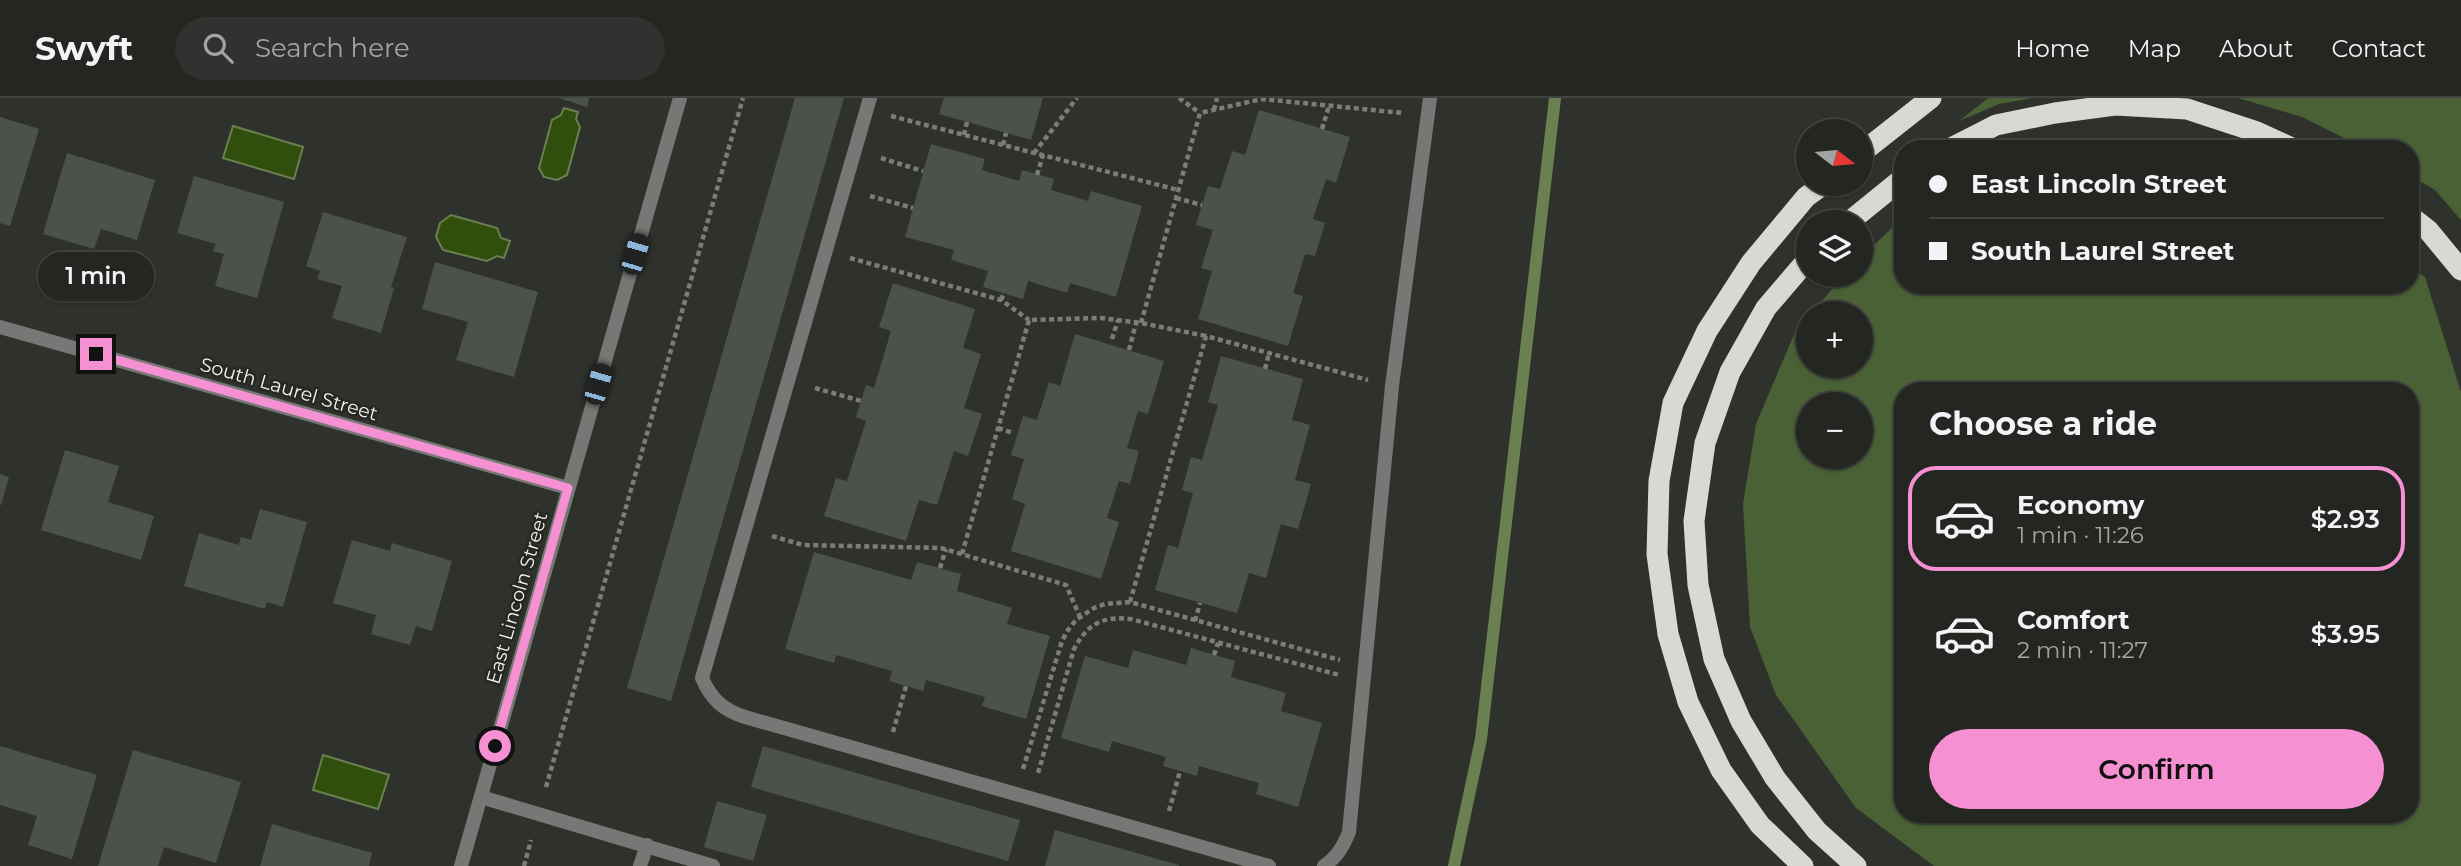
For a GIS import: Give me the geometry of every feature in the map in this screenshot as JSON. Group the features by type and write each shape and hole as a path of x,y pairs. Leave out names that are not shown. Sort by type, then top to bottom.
{"highway":[{"path":"1873,145 1931,98"},
{"path":"1967,140 1996,125 2115,105 2187,109 2274,140"},
{"path":"1864,210 1894,185"},
{"path":"1803,866 1760,825 1721,770 1688,702 1668,634 1657,554 1659,481 1673,403 1707,331 1751,263 1807,196"},
{"path":"2419,223 2461,270"},
{"path":"1796,273 1766,308 1730,372 1705,443 1694,521 1698,585 1714,659 1741,721 1775,778 1817,831 1856,866"}],"street":[{"name":"East Lincoln Street","path":"461,866 680,98"},
{"path":"1324,866 1336,857 1349,832 1392,386 1430,98"},
{"path":"868,104 702,678 708,692 731,713 1269,866"},
{"name":"South Laurel Street","path":"0,327 568,488"},
{"path":"481,797 713,866"},
{"path":"640,866 647,845"}],"path":[{"path":"545,790 743,98"},
{"path":"1034,153 1077,98"},
{"path":"1180,98 1200,113 1262,99 1427,116"},
{"path":"1213,110 1217,98"},
{"path":"868,104 964,135 1178,190"},
{"path":"1322,129 1329,106"},
{"path":"1129,350 1200,113"},
{"path":"964,135 967,122"},
{"path":"1003,145 1006,133"},
{"path":"855,150 923,171"},
{"path":"1037,175 1043,155"},
{"path":"844,188 913,208"},
{"path":"1176,198 1202,205"},
{"path":"826,252 1001,300 1029,320 1101,318 1139,323 1206,336 1392,386"},
{"path":"1001,300 1004,293"},
{"path":"962,554 1029,320"},
{"path":"1112,340 1118,320"},
{"path":"1130,602 1206,336"},
{"path":"1265,369 1269,354"},
{"path":"788,380 861,401"},
{"path":"998,428 1013,433"},
{"path":"746,528 803,545 946,549 1066,585 1080,617"},
{"path":"940,568 946,549"},
{"path":"1023,796 1062,641 1080,617 1105,604 1130,602 1305,652 1365,666"},
{"path":"1195,621 1200,603"},
{"path":"1023,796 1074,649 1090,627 1112,617 1131,619 1363,681"},
{"path":"1214,655 1217,643"},
{"path":"886,757 906,686"},
{"path":"1162,836 1180,771"},
{"path":"524,866 533,836"}],"shaded area":[{"path":"1988,98 2033,98 1999,104 1959,121"},
{"path":"2238,98 2461,98 2461,220 2435,190 2419,180 2419,140 2348,140 2302,117"},
{"path":"564,108 578,112 576,119 580,127 567,175 557,180 544,177 539,168 552,120 561,115"},
{"path":"233,126 303,147 294,179 223,158"},
{"path":"451,215 497,228 501,238 510,241 504,258 497,256 487,261 443,250 436,237 440,223"},
{"path":"1894,226 1894,294 2419,294 2419,273 2425,277 2461,392 2461,866 1934,866 1856,808 1776,695 1750,627 1743,504 1756,424 1796,330 1796,378 1873,378 1873,301 1822,301 1834,287 1873,287 1873,246"},
{"path":"323,755 389,775 378,809 313,790"}],"building":[{"path":"559,98 589,98 587,107"},
{"path":"795,98 844,98 671,701 627,688"},
{"path":"944,98 1043,98 1031,140 939,114"},
{"path":"1259,110 1350,137 1336,183 1326,179 1313,219 1325,223 1315,256 1305,254 1293,293 1303,296 1288,346 1198,319 1212,271 1201,268 1213,230 1196,225 1208,186 1220,189 1232,151 1245,155"},
{"path":"0,117 39,129 10,226 0,223"},
{"path":"931,144 985,159 982,170 1019,181 1022,170 1054,179 1051,190 1088,201 1091,191 1142,206 1116,297 1070,283 1067,293 1028,281 1023,299 983,287 988,271 951,260 954,250 905,237"},
{"path":"67,153 155,180 137,240 101,229 94,249 43,234"},
{"path":"194,176 284,202 257,298 215,286 224,254 213,251 216,244 177,233"},
{"path":"323,212 407,237 391,287 394,288 381,333 332,318 342,286 317,279 320,271 306,266"},
{"path":"435,262 538,292 514,377 456,360 468,322 422,309"},
{"path":"893,283 975,309 963,348 981,354 964,408 982,414 968,456 954,451 937,505 919,500 906,541 824,516 836,478 847,481 866,421 856,417 866,385 874,388 891,331 879,327"},
{"path":"1075,334 1164,361 1148,414 1138,411 1127,448 1139,451 1130,484 1119,481 1107,518 1119,522 1101,579 1011,551 1025,504 1012,499 1024,459 1011,455 1023,416 1037,420 1049,382 1060,386"},
{"path":"1221,356 1303,379 1292,420 1310,425 1295,480 1311,484 1298,529 1281,524 1266,578 1249,573 1237,613 1155,590 1168,545 1178,548 1193,493 1182,490 1191,457 1202,460 1218,405 1208,402"},
{"path":"65,450 119,466 108,502 154,516 141,560 41,530"},
{"path":"0,474 9,477 1,505 0,505"},
{"path":"260,509 307,522 283,607 267,602 265,609 184,586 199,533 239,545 241,537 251,540"},
{"path":"352,540 390,551 392,543 452,561 432,631 416,626 410,645 371,634 376,615 333,603"},
{"path":"814,552 911,580 917,562 961,574 957,591 1012,608 1007,624 1050,636 1026,719 982,706 985,697 926,680 923,691 889,681 892,671 836,655 834,663 785,649"},
{"path":"1191,648 1235,661 1231,677 1286,693 1281,711 1322,723 1298,807 1256,794 1259,783 1199,766 1197,776 1163,766 1166,757 1112,741 1109,752 1061,738 1085,656 1128,668 1133,650 1186,665"},
{"path":"0,746 97,775 72,859 28,845 37,816 0,805"},
{"path":"763,746 1020,820 1008,861 751,787"},
{"path":"133,750 241,782 216,863 164,847 158,866 98,866"},
{"path":"717,801 767,815 753,861 704,847"},
{"path":"272,824 372,853 369,866 260,866"},
{"path":"1055,830 1179,865 1179,866 1045,866"}],"waterway":[{"path":"1454,866 1481,739 1555,98"}],"route":[{"path":"96,354 568,488 495,746"}]}
